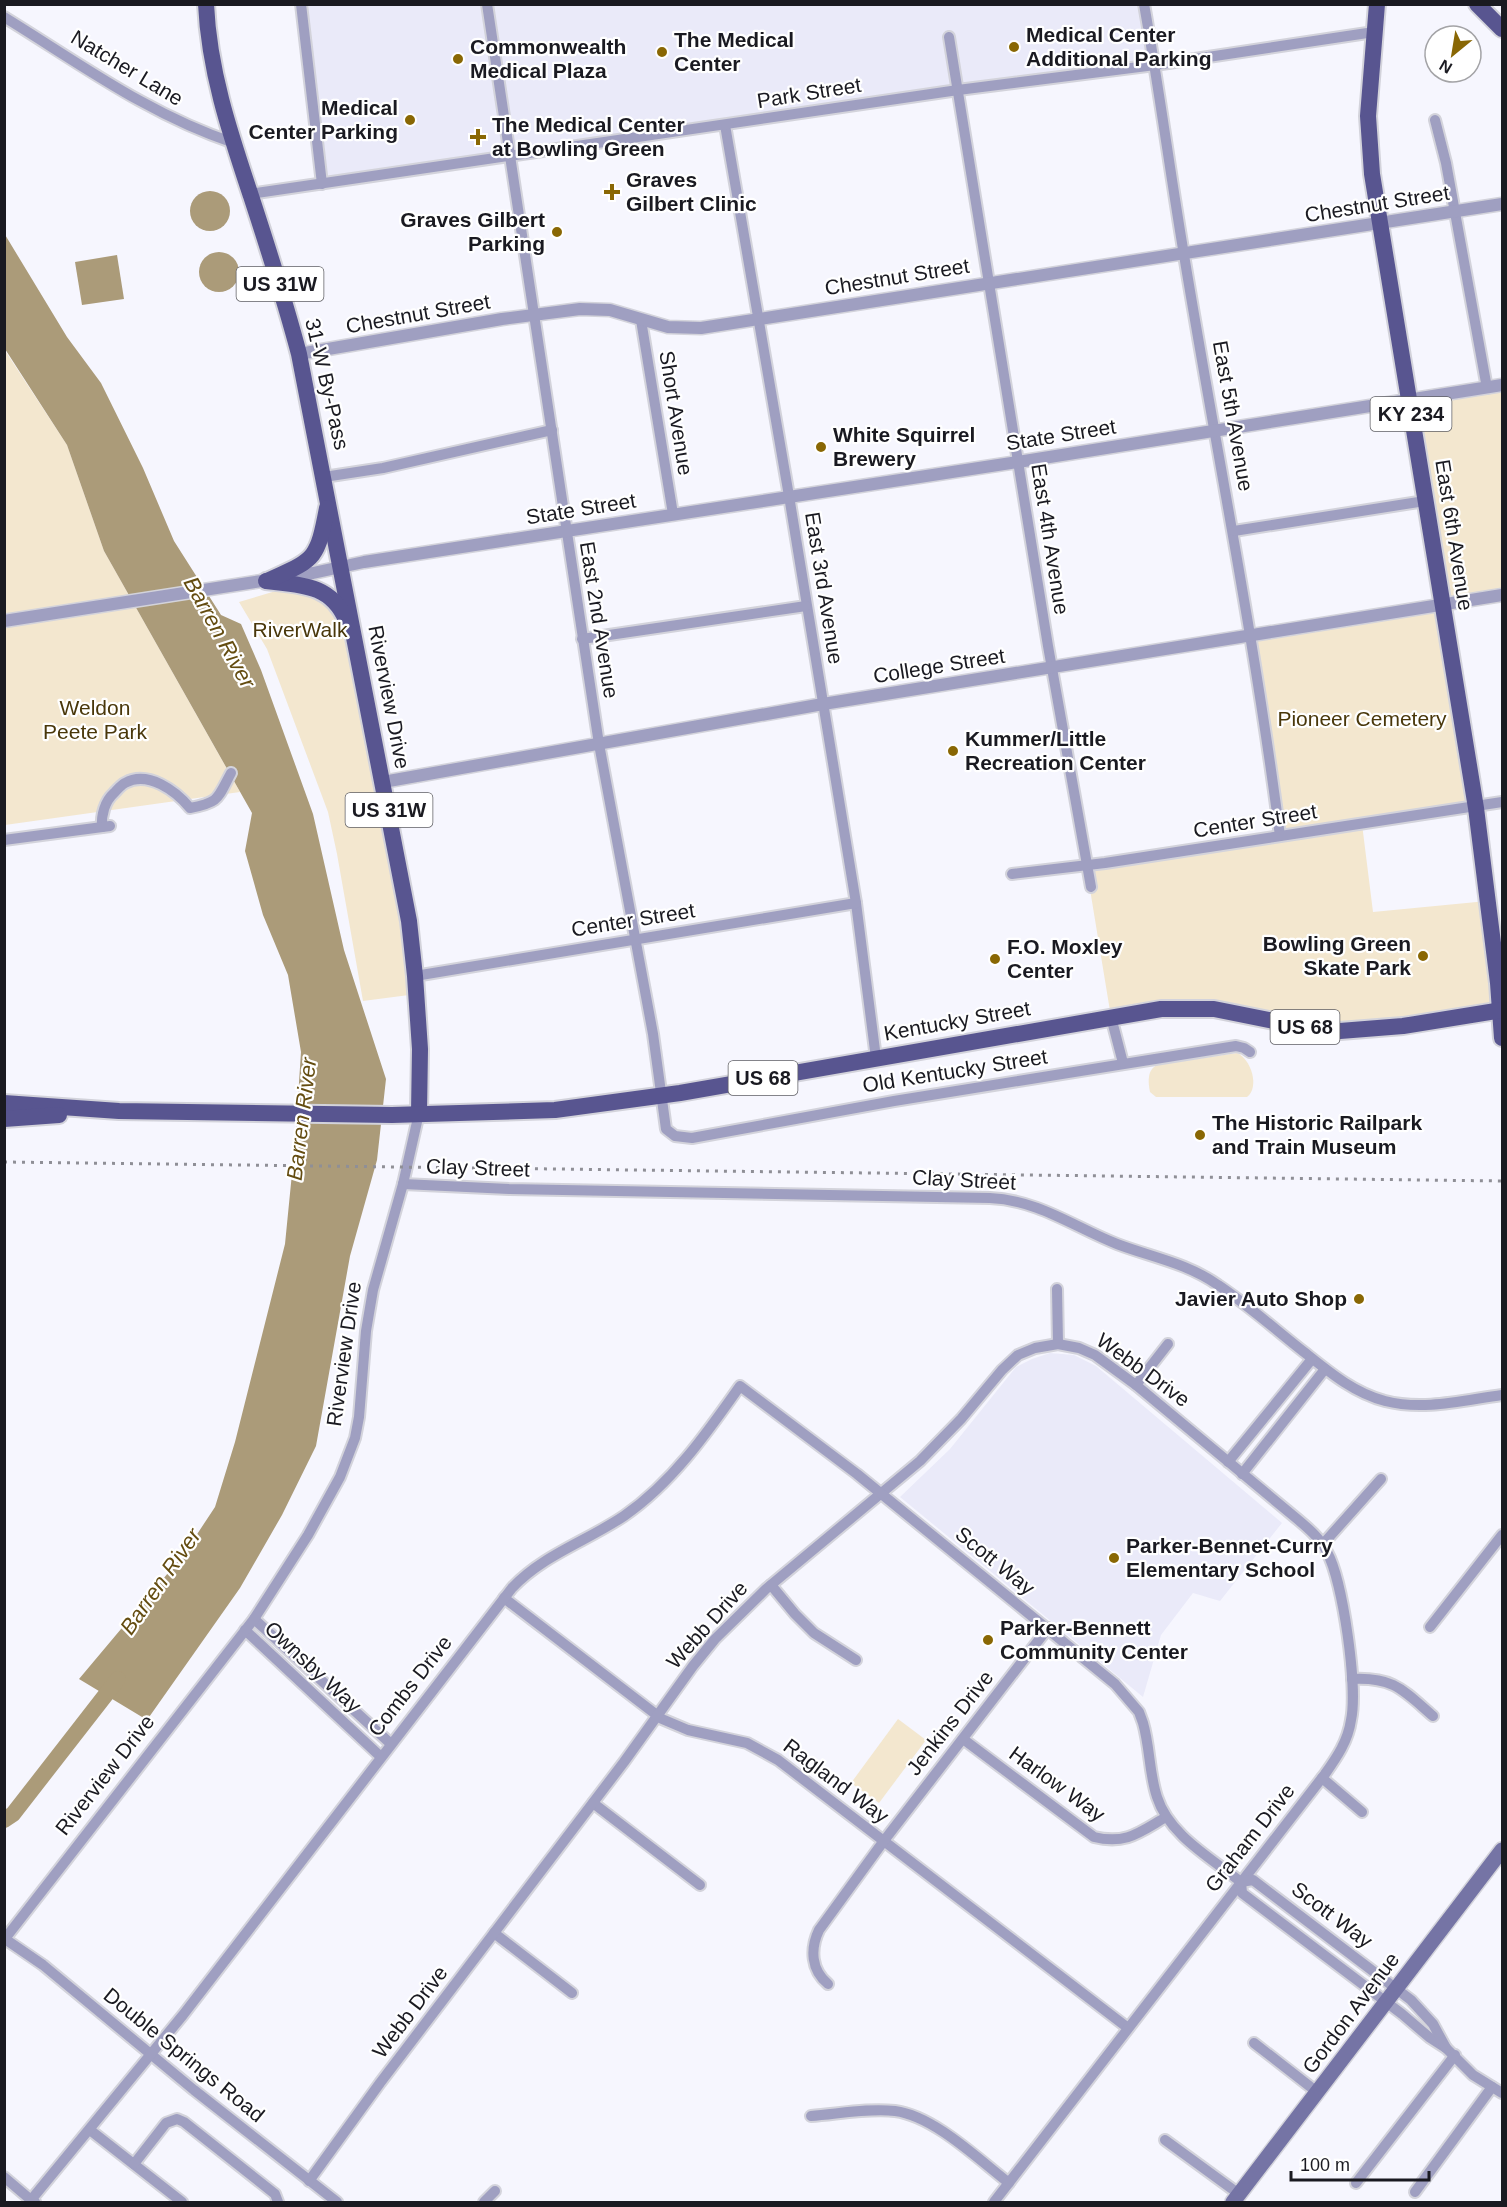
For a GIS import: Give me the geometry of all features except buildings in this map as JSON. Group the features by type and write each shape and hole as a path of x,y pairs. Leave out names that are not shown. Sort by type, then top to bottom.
{"main road":[{"name":"31-W By-Pass","path":"206,4 211,55 219,91 281,288 299,354 342,567"},
{"name":"East 6th Avenue","path":"1377,4 1368,116 1370,161 1476,807 1502,1011 1503,1038"},
{"path":"1477,4 1503,29"},
{"path":"261,581 302,565 310,559 321,538 328,498"},
{"name":"Riverview Drive","path":"342,567 402,876 415,976 420,1049 419,1113"},
{"path":"261,581 312,587 325,593 336,602 356,644"},
{"name":"Kentucky Street","path":"120,1111 392,1115 540,1111 661,1096 1161,1009 1205,1008 1314,1029 1352,1031 1414,1025 1502,1011"},
{"path":"4,1103 120,1111"},
{"path":"4,1119 120,1111"},
{"name":"Gordon Avenue","path":"1236,2198 1503,1850"}],"street":[{"path":"301,4 322,184"},
{"name":"East 2nd Avenue","path":"487,4 598,744 653,1034 664,1126 668,1132"},
{"name":"East 5th Avenue","path":"1144,4 1184,255 1234,531 1269,746 1280,836"},
{"name":"Natcher Lane","path":"4,17 139,102 197,131 234,143"},
{"name":"Park Street","path":"250,194 957,90 1155,65 1374,32"},
{"name":"East 4th Avenue","path":"949,38 1090,887"},
{"path":"1435,120 1446,163 1487,388"},
{"name":"East 3rd Avenue","path":"725,125 856,903 876,1058"},
{"name":"Chestnut Street","path":"299,354 580,309 603,309 660,326 684,329 1184,255 1503,204"},
{"name":"Short Avenue","path":"641,320 673,514"},
{"name":"State Street","path":"4,621 1503,385"},
{"path":"324,477 383,468 552,430"},
{"path":"1234,531 1425,501"},
{"name":"College Street","path":"383,782 823,704 1503,596"},
{"path":"582,639 806,606"},
{"path":"4,840 106,826 102,817 109,797 125,783 142,779 178,794 190,808 213,803 219,797 231,773"},
{"name":"Center Street","path":"1012,874 1086,865 1503,802"},
{"name":"Center Street","path":"415,976 856,903"},
{"path":"1111,1017 1123,1063"},
{"name":"Old Kentucky Street","path":"668,1132 681,1138 700,1136 1123,1063 1236,1046 1250,1052"},
{"name":"Riverview Drive","path":"5,1940 254,1619 330,1497 349,1458 359,1417 369,1310 403,1184 419,1113"},
{"name":"Clay Street","path":"403,1184 509,1189 990,1198 1019,1201 1046,1210 1117,1244 1203,1275 1232,1295 1324,1369 1362,1393 1405,1406 1434,1405 1503,1395"},
{"path":"1058,1289 1058,1344"},
{"name":"Webb Drive","path":"309,2181 380,2083 658,1716 693,1666 716,1639 771,1585 931,1450 1010,1362 1035,1348 1058,1344 1074,1346 1090,1352 1136,1385 1242,1474"},
{"path":"1136,1385 1168,1344"},
{"path":"1228,1462 1312,1359"},
{"path":"1242,1474 1324,1369"},
{"name":"Scott Way","path":"740,1386 881,1494 1125,1693 1138,1712 1146,1735 1156,1795 1166,1817 1184,1836 1241,1882 1242,1893 1429,2037 1451,2051"},
{"name":"Combs Drive","path":"33,2201 188,2008 504,1598 531,1570 615,1522 636,1507 686,1459 740,1386"},
{"name":"Graham Drive","path":"994,2202 1322,1778 1341,1749 1347,1735 1353,1705 1352,1679 1334,1565 1323,1544 1308,1528 1242,1474"},
{"path":"1323,1544 1381,1479"},
{"path":"1430,1627 1503,1535"},
{"path":"771,1585 807,1627 856,1660"},
{"name":"Ragland Way","path":"504,1598 658,1716 688,1730 735,1740 759,1748 778,1760 1128,2028"},
{"name":"Ownsby Way","path":"254,1619 391,1744"},
{"name":"Jenkins Drive","path":"828,1984 819,1974 813,1961 815,1938 883,1842 1048,1628"},
{"name":"Ownsby Way","path":"245,1630 381,1757"},
{"path":"1352,1679 1377,1679 1396,1685 1433,1716"},
{"name":"Harlow Way","path":"963,1739 1094,1837 1110,1840 1126,1839 1166,1817"},
{"path":"1322,1778 1362,1812"},
{"path":"593,1803 700,1885"},
{"name":"Scott Way","path":"1241,1882 1253,1880 1411,2000 1451,2051"},
{"path":"1305,1941 1315,1928"},
{"path":"495,1933 572,1993"},
{"name":"Double Springs Road","path":"5,1940 43,1965 337,2202"},
{"path":"1254,2043 1317,2092"},
{"path":"1356,2183 1451,2051 1473,2075 1503,2093"},
{"path":"1414,2192 1492,2087"},
{"path":"811,2115 886,2110 909,2114 941,2130 1009,2183"},
{"path":"134,2164 166,2123 177,2119 184,2122 275,2194 278,2202"},
{"path":"90,2130 182,2202"},
{"path":"1165,2140 1236,2198"},
{"path":"4,2177 33,2201"},
{"path":"484,2202 495,2191"}],"shaded area":[{"name":"The Medical Center at Bowling Green","path":"299,5 1144,5 1155,65 322,184"},
{"name":"Parker-Bennet-Curry Elementary School","path":"1050,1353 1074,1355 1096,1366 1282,1523 1220,1601 1193,1593 1161,1635 1143,1697 900,1497 950,1449 1016,1367"}],"green space":[{"name":"Weldon Peete Park","path":"4,349 67,445 104,551 240,792 5,825"},
{"path":"1502,385 1502,595 1443,605 1409,400"},
{"name":"RiverWalk","path":"279,590 310,592 329,602 350,654 394,878 409,995 363,1001 328,812 267,649 239,602"},
{"name":"Pioneer Cemetery","path":"1443,605 1476,808 1362,824 1373,912 1487,901 1500,1011 1352,1031 1233,1012 1111,1017 1086,865 1280,836 1250,635"},
{"path":"1237,1053 1246,1061 1252,1074 1253,1087 1247,1097 1156,1097 1150,1092 1150,1073 1157,1065"},
{"path":"898,1719 926,1740 879,1803 851,1783"}],"water":[{"path":"210,191 218,192 224,197 229,203 229,219 224,225 218,230 210,231 202,230 196,225 191,219 190,211 191,203 196,197 202,192"},
{"path":"4,233 67,337 101,383 143,468 174,541 221,615 241,624 261,670 313,814 344,950 386,1079 377,1160 350,1256 316,1446 282,1515 240,1588 147,1720 79,1679 184,1554 215,1507 235,1442 285,1244 301,1052 288,975 263,915 245,851 252,813 104,551 67,445 5,349"},
{"path":"219,252 227,253 233,258 238,264 238,280 233,286 227,291 219,292 211,291 205,286 200,280 199,272 200,264 205,258 211,253"},
{"path":"117,255 124,299 82,305 75,262"}],"waterway":[{"name":"Barren River","path":"4,1820 13,1814 118,1679"}],"railway":[{"path":"4,1162 1502,1181"}],"place":[{"name":"Medical Center Additional Parking","path":"1014,47"},
{"name":"The Medical Center","path":"662,52"},
{"name":"Commonwealth Medical Plaza","path":"458,59"},
{"name":"Medical Center Parking","path":"410,120"},
{"name":"The Medical Center at Bowling Green","path":"478,137"},
{"name":"Graves Gilbert Clinic","path":"612,192"},
{"name":"Graves Gilbert Parking","path":"557,232"},
{"name":"White Squirrel Brewery","path":"821,447"},
{"name":"Kummer/Little Recreation Center","path":"953,751"},
{"name":"Bowling Green Skate Park","path":"1423,956"},
{"name":"F.O. Moxley Center","path":"995,959"},
{"name":"The Historic Railpark and Train Museum","path":"1200,1135"},
{"name":"Javier Auto Shop","path":"1359,1299"},
{"name":"Parker-Bennet-Curry Elementary School","path":"1114,1558"},
{"name":"Parker-Bennett Community Center","path":"988,1640"}]}
